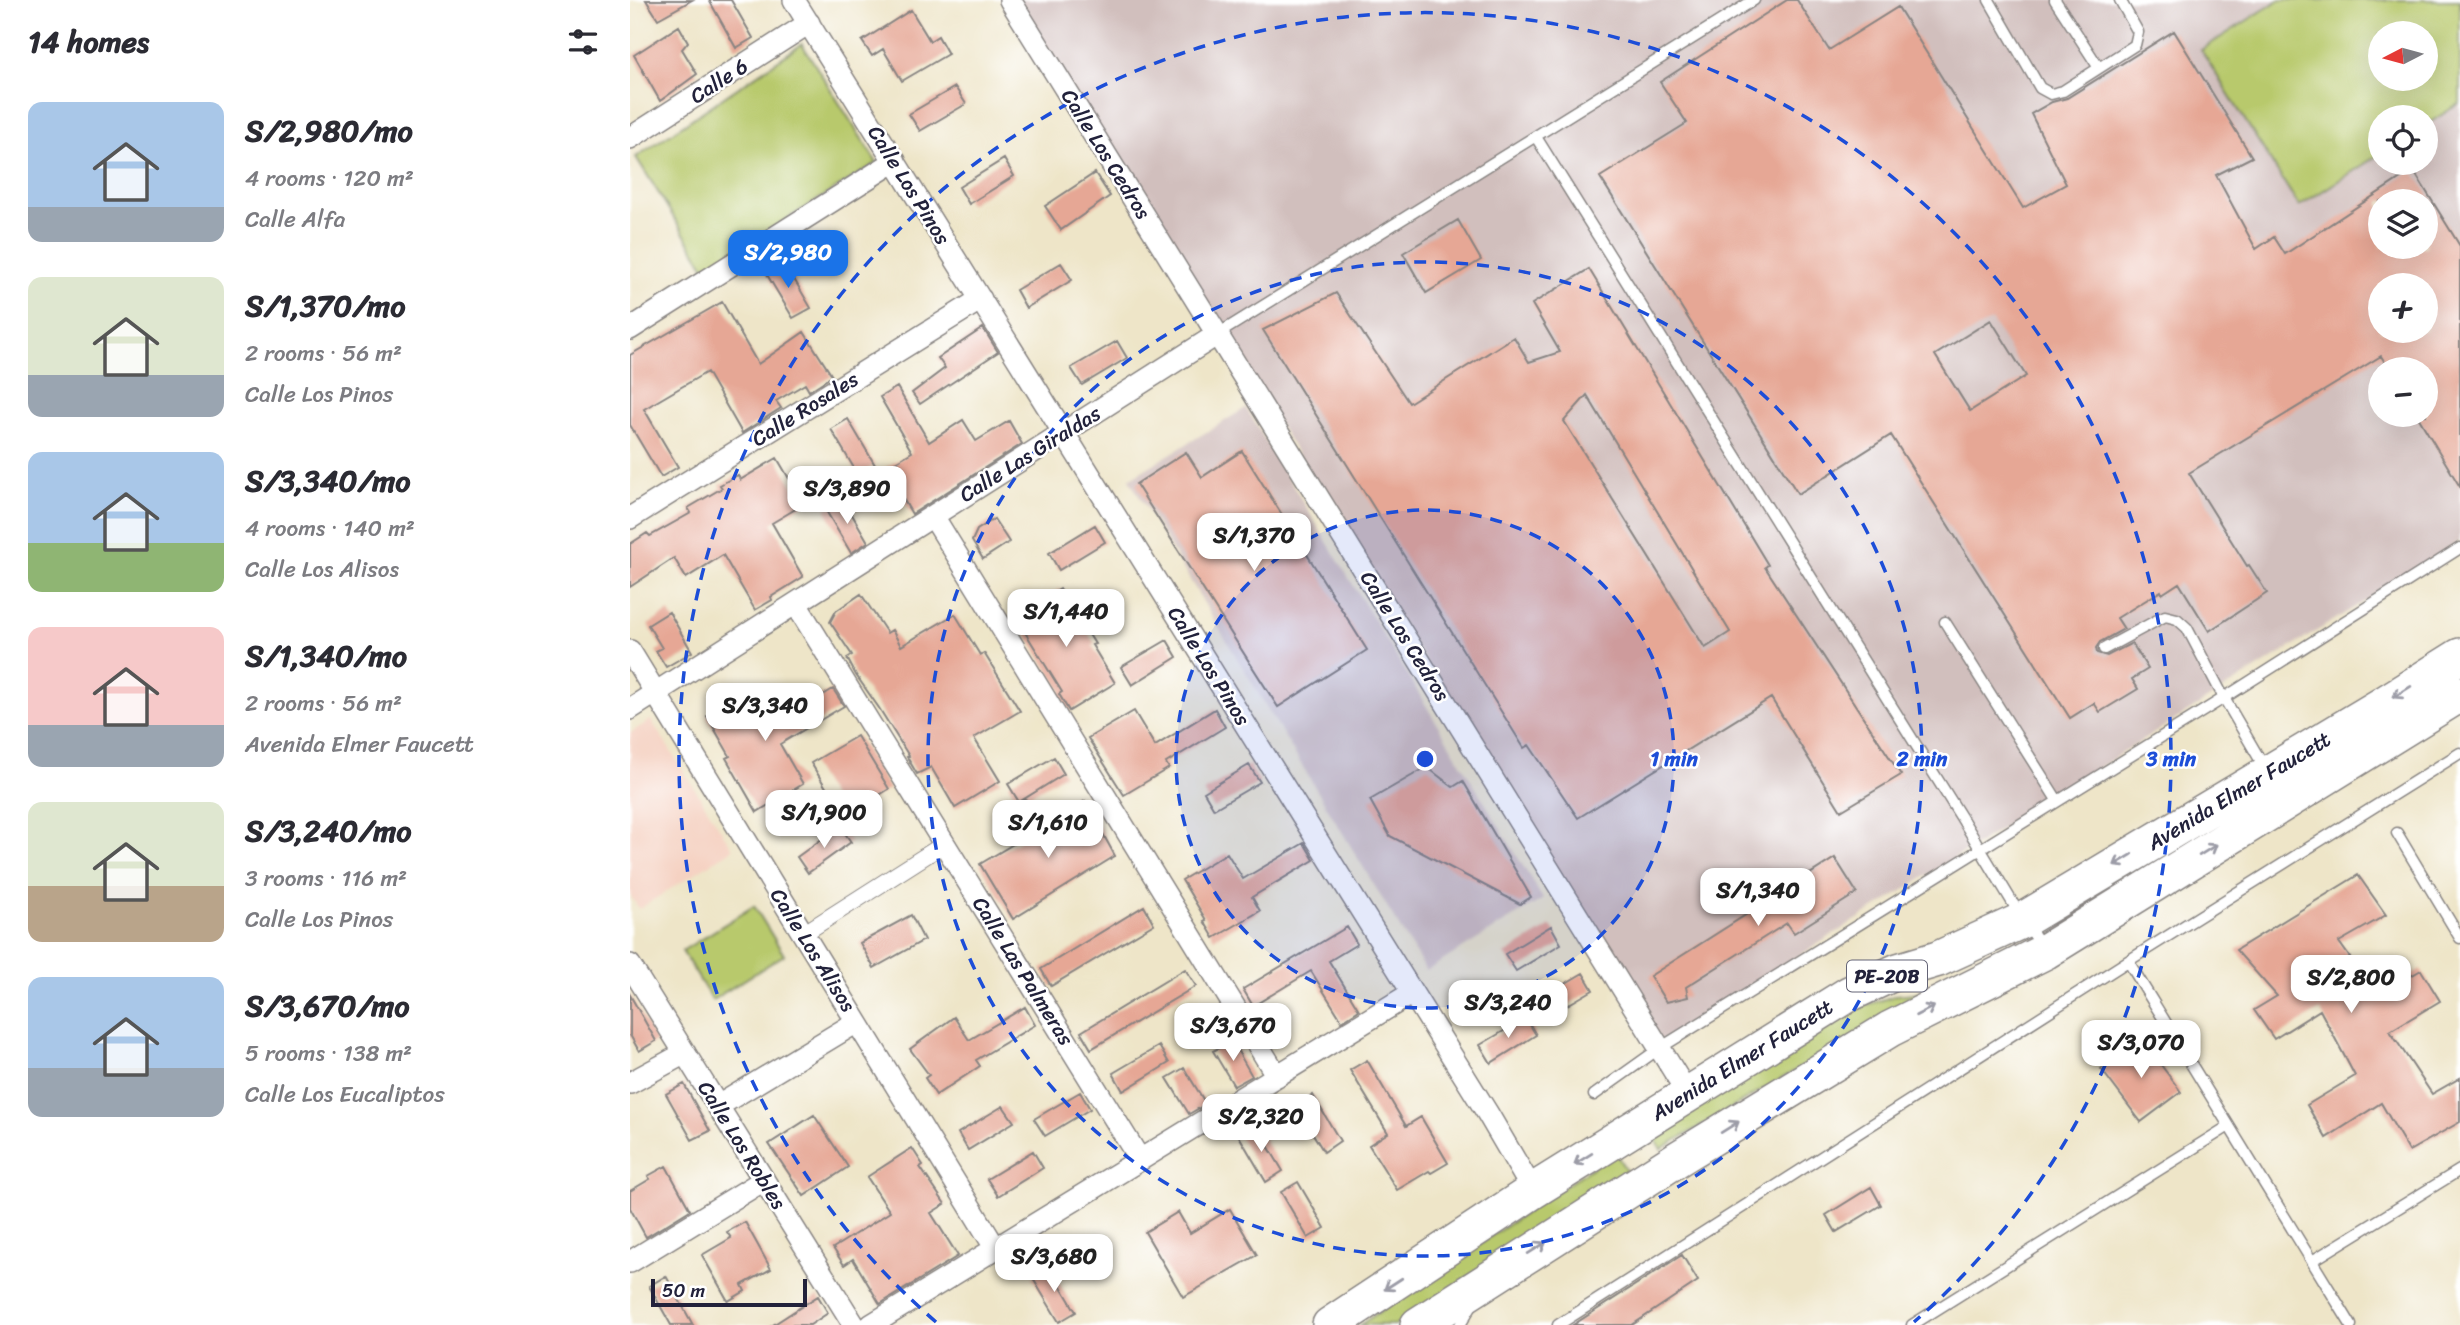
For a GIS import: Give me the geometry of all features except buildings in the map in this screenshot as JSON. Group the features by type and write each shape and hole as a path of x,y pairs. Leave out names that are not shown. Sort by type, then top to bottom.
{"highway":[{"name":"Avenida Elmer Faucett","path":"1418,1325 1487,1279 1890,1029 2046,951 2460,656"},
{"name":"Avenida Elmer Faucett","path":"1330,1325 1533,1191 1849,994 1898,971 1938,959 2023,920 2460,694"},
{"path":"1626,1133 1653,1175"}],"street":[{"name":"Calle Los Pinos","path":"794,0 1533,1191"},
{"name":"Calle Los Cedros","path":"1010,0 1688,1094"},
{"name":"Calle 6","path":"630,138 808,23"},
{"path":"630,330 895,161"},
{"name":"Calle Rosales","path":"630,518 981,299"},
{"name":"Calle Las Giraldas","path":"630,709 1218,334"},
{"path":"933,516 1277,1076"},
{"name":"Calle Las Palmeras","path":"796,604 1140,1160"},
{"name":"Calle Los Alisos","path":"630,651 996,1249"},
{"path":"803,934 944,845"},
{"name":"Calle Los Robles","path":"630,965 855,1325"},
{"path":"871,1325 1412,993"},
{"path":"718,1106 857,1021"},
{"path":"630,1083 685,1053"},
{"path":"630,1262 764,1180"}],"lane":[{"path":"1218,334 1754,0"},
{"path":"1989,0 2040,88 2051,94 2063,91 2135,45 2138,32 2120,0"},
{"path":"2055,0 2099,68"},
{"path":"1536,137 2023,920 2046,951"},
{"path":"1594,1095 1660,1048 2224,698 2460,548"},
{"path":"2104,649 2165,616 2177,619 2187,628 2224,698 2278,787"},
{"path":"1945,622 2057,800"},
{"path":"1558,1325 2128,961 2460,754"},
{"path":"2397,833 2460,938"},
{"path":"2128,961 2351,1325"},
{"path":"1912,1325 2229,1126"},
{"path":"2312,1261 2460,1170"},
{"path":"1460,1325 1487,1279"}],"shaded area":[{"path":"1016,0 2460,0 2460,541 1662,1042"},
{"path":"1246,408 1543,899 1426,971 1129,479"},
{"path":"651,720 733,849 639,909 630,895 630,733"}],"green space":[{"path":"2279,0 2460,0 2460,103 2438,117 2438,105 2368,105 2368,162 2299,206 2201,50"},
{"path":"802,44 877,163 706,269 636,157"},
{"path":"754,906 784,955 712,1000 682,951"},
{"path":"1932,991 1661,1149 1651,1132 1848,1011 1897,995"},
{"path":"1615,1152 1627,1172 1395,1325 1360,1325"}]}
